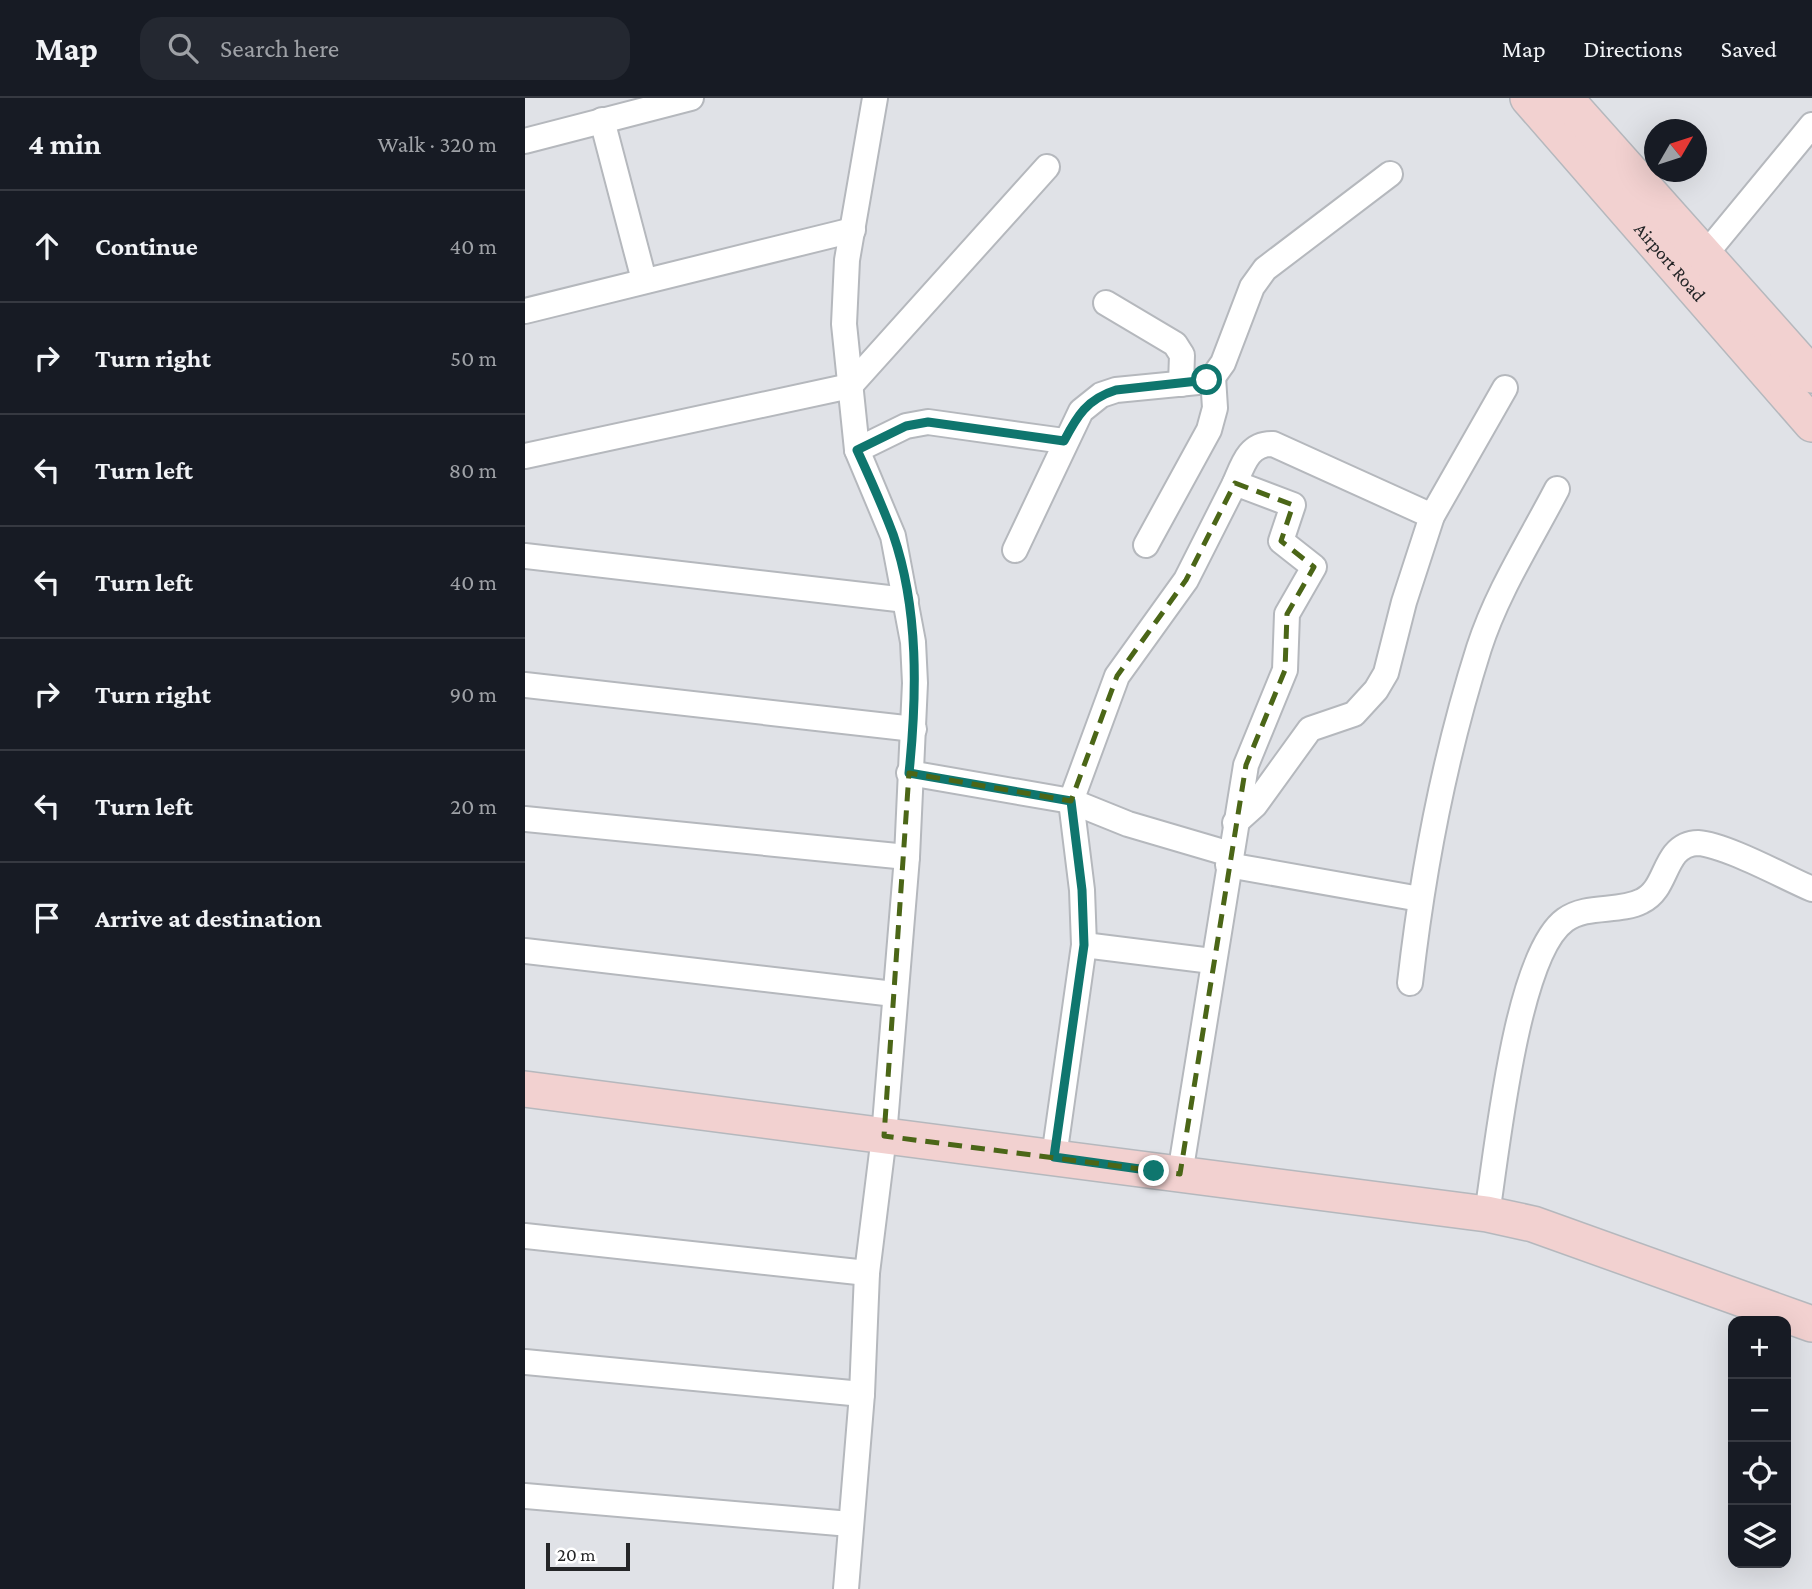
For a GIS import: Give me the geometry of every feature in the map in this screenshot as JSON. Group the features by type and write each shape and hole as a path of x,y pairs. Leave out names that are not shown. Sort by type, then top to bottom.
{"street":[{"path":"525,141 691,98"},
{"path":"846,1589 862,1394 867,1273 884,1136 907,857 909,773 914,729 913,642 907,600 893,536 857,450 844,324 847,260 875,98"},
{"name":"Airport Road","path":"1528,98 1812,424"},
{"name":"Airport Road","path":"1566,98 1812,375"},
{"path":"602,120 645,280"},
{"path":"1704,256 1812,125"},
{"path":"525,456 850,386 1047,167"},
{"path":"1146,545 1209,430 1215,408 1213,377 1223,363 1252,287 1265,268 1390,174"},
{"path":"525,311 853,230"},
{"path":"1106,303 1175,344 1182,355 1181,384"},
{"path":"1014,550 1064,441 1081,411 1101,395 1116,390 1181,384 1213,377"},
{"path":"1235,823 1255,805 1310,729 1354,714 1377,690 1386,673 1404,602 1432,516 1506,388"},
{"path":"857,450 906,426 928,422 1064,441"},
{"path":"1054,1157 1084,945 1082,890 1071,801 1117,676 1186,580 1252,450 1259,445 1273,444 1432,516"},
{"path":"1179,1174 1245,765 1285,670 1287,614 1314,567 1281,541 1293,505 1235,483"},
{"path":"1410,983 1431,830 1480,647 1496,607 1557,489"},
{"path":"525,556 907,600"},
{"path":"525,685 914,729"},
{"path":"909,773 1071,801 1229,859 1420,899"},
{"path":"525,819 907,857"},
{"path":"1487,1214 1524,1005 1539,955 1562,922 1584,912 1632,905 1650,897 1675,855 1688,844 1709,845 1812,889"},
{"path":"1084,945 1212,961"},
{"path":"525,951 894,994"},
{"path":"525,1089 1487,1214 1533,1224 1812,1324"},
{"path":"525,1236 867,1273"},
{"path":"525,1362 862,1394"},
{"path":"525,1496 850,1524"}],"highlighted area":[{"path":"1235,483 1293,505 1281,541 1314,567 1287,614 1285,670 1246,765 1180,1174 884,1136 909,773 1071,801 1117,676 1186,580"}],"route":[{"path":"1154,1171 1054,1157 1084,945 1082,890 1071,801 909,773 915,682 913,642 901,567 893,536 857,450 906,426 928,422 1064,441 1081,411 1101,395 1116,390 1207,380"}]}
